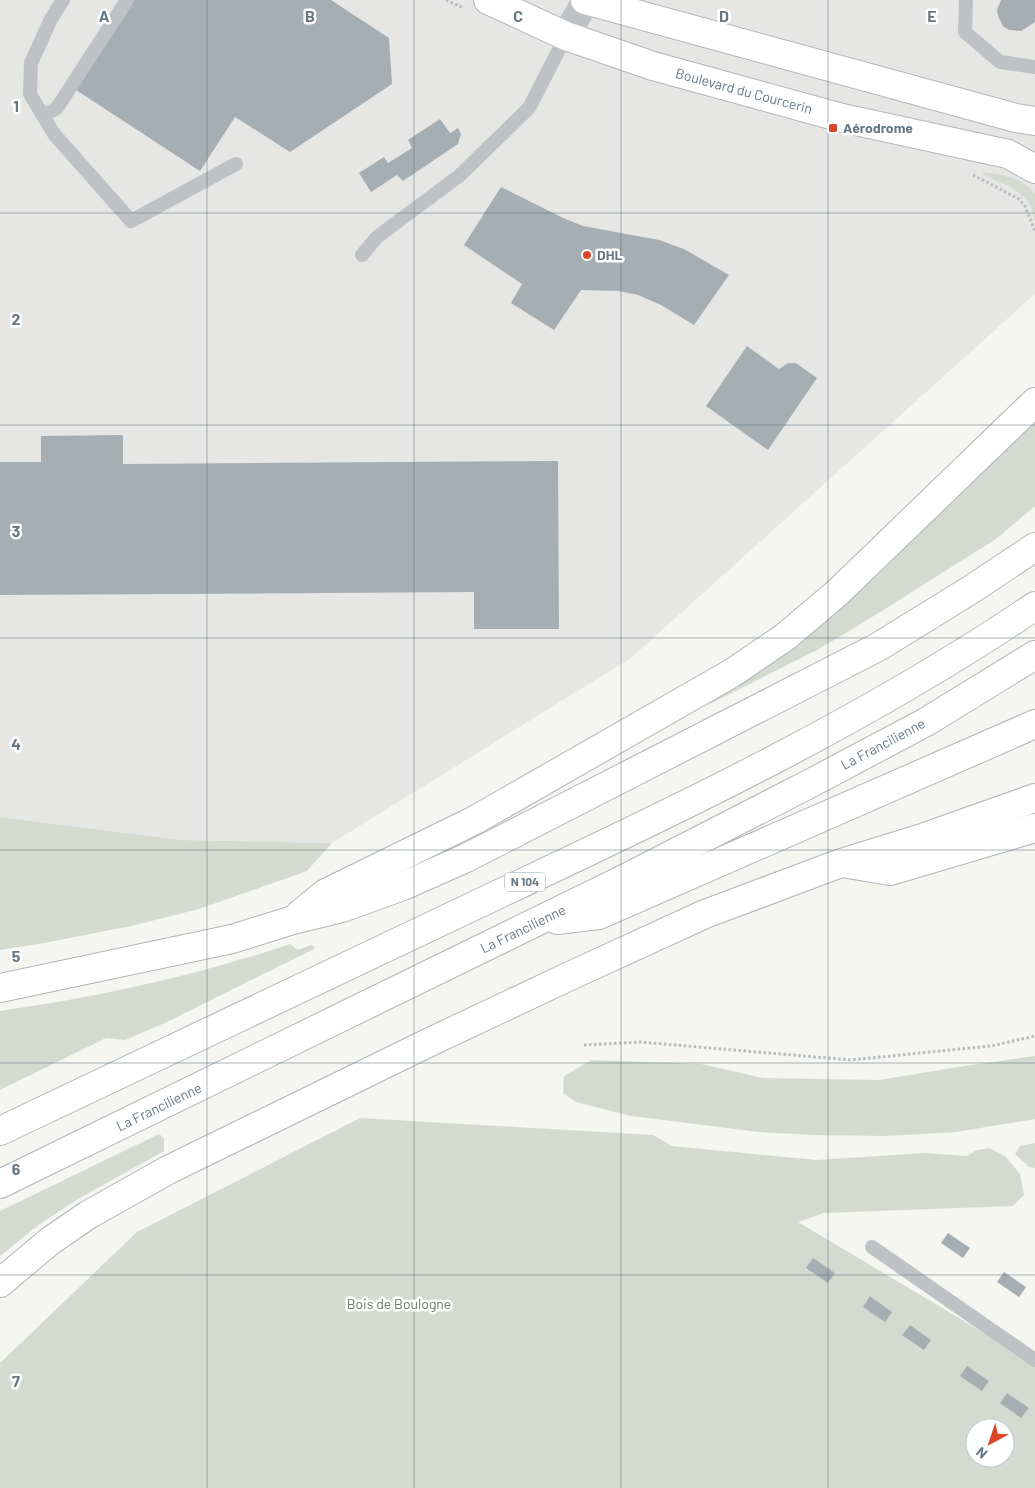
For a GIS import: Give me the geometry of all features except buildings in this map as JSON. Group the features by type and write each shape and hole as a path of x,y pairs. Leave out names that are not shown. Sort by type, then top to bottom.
{"main road":[{"name":"Boulevard du Courcerin","path":"488,0 566,36 653,66 842,118 1008,154 1035,168"},
{"path":"585,0 1035,121"},
{"path":"293,920 326,893 475,820 732,673 785,637 837,593 1035,402"},
{"path":"0,988 232,940 293,920 342,908 403,886 466,858 878,647 972,589 1035,547"},
{"name":"N 104","path":"0,1131 579,857 790,751 898,691 996,632 1035,606"},
{"name":"La Francilienne","path":"0,1184 624,880 910,730 1035,655"},
{"path":"538,922 599,915 1035,724"},
{"path":"0,1282 50,1241 88,1215 168,1170 432,1041 705,914 842,863 925,837 1035,798"},
{"path":"842,863 890,871 1035,828"}],"street":[{"path":"566,36 585,0"}],"lane":[{"path":"63,0 51,19 31,63 30,94 54,134 131,221 236,164"},
{"path":"43,116 57,108 127,0"},
{"path":"966,0 965,32 1000,62 1035,67"},
{"path":"362,255 377,237 459,176 529,108 566,36"},
{"path":"872,1247 1035,1360"}],"path":[{"path":"976,148 972,175 986,180 1019,199 1025,206 1035,231"},
{"path":"584,1045 640,1042 851,1060 991,1046 1035,1036"}],"shaded area":[{"path":"0,0 1035,0 1035,294 631,658 332,843 181,840 0,817"}],"green space":[{"path":"985,172 1012,178 1024,184 1035,193 1035,222 1031,207 1022,195 982,174"},
{"path":"1035,414 1035,506 996,539 861,624 817,650 706,706 744,676"},
{"path":"0,817 181,840 332,843 307,871 199,909 131,926 0,950"},
{"path":"290,944 298,950 311,945 315,947 167,1022 125,1040 106,1038 0,1090 0,1011 110,992 183,976"},
{"path":"1035,1056 1035,1119 956,1132 886,1136 758,1132 631,1116 576,1102 563,1093 564,1076 591,1060 701,1064 763,1078 879,1080"},
{"name":"Bois de Boulogne","path":"360,1118 653,1135 672,1146 817,1160 925,1153 967,1156 977,1150 990,1148 1006,1157 1020,1174 1024,1195 1013,1206 824,1213 798,1222 1016,1352 1035,1367 1035,1488 0,1488 0,1363 137,1232"},
{"path":"159,1134 164,1138 164,1151 78,1199 40,1224 0,1256 0,1211"},
{"path":"1035,1143 1035,1168 1029,1167 1015,1154 1020,1146"}],"place":[{"name":"Aérodrome","path":"833,128"},
{"name":"DHL","path":"587,255"}]}
